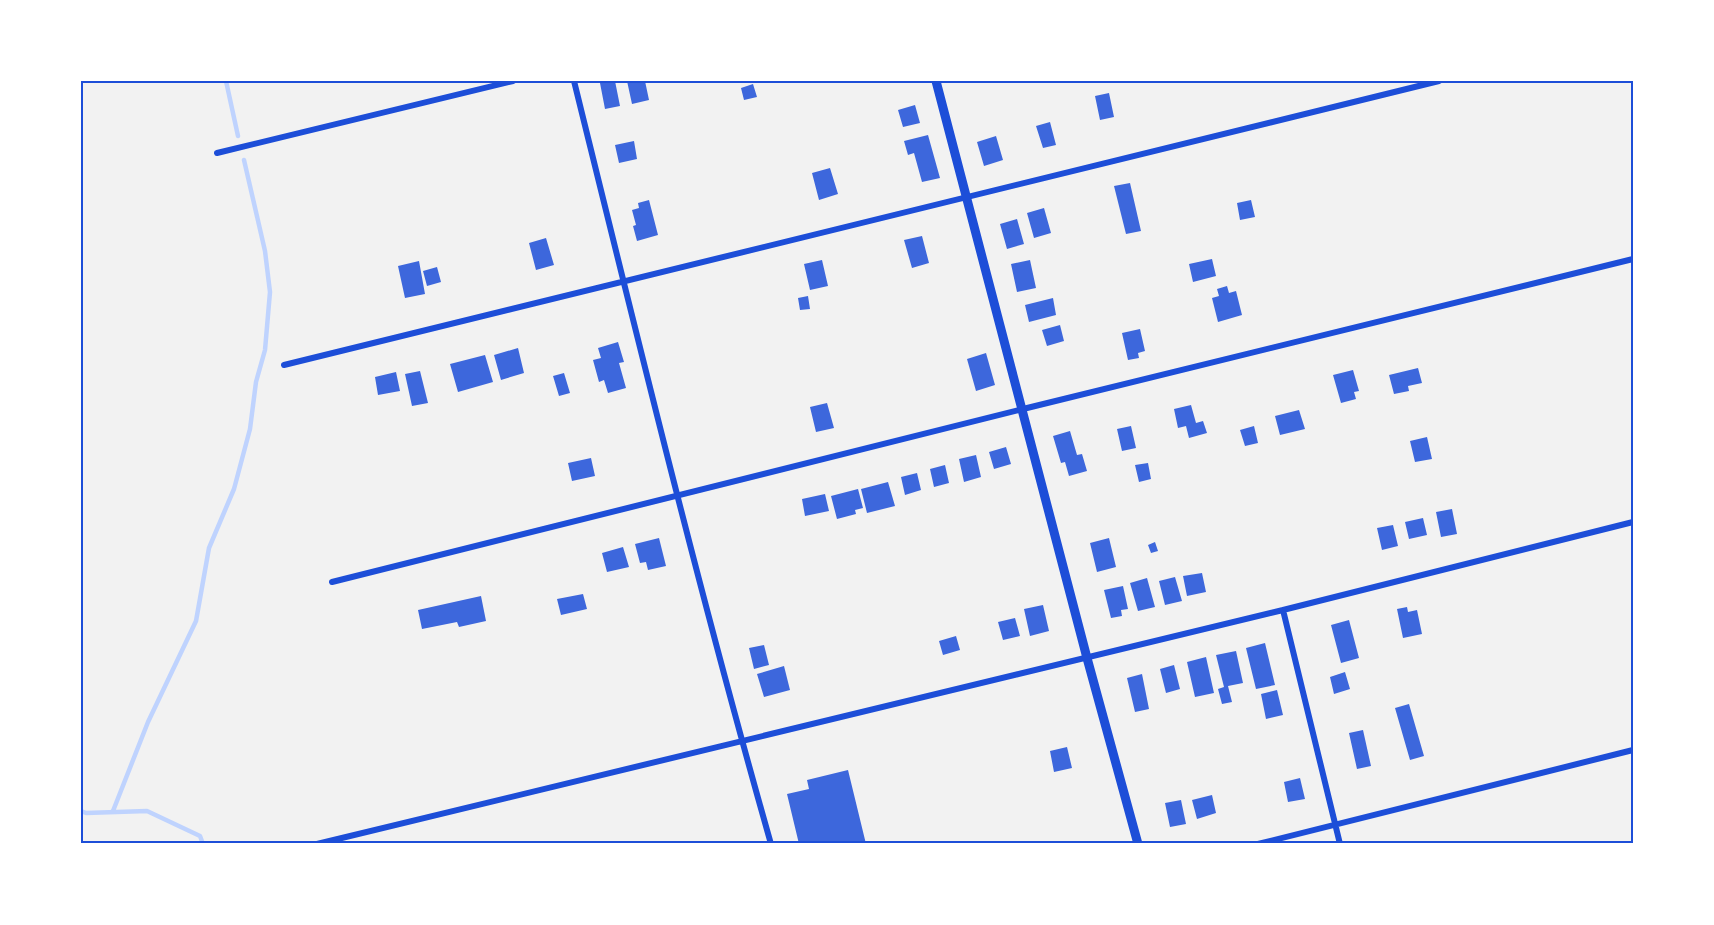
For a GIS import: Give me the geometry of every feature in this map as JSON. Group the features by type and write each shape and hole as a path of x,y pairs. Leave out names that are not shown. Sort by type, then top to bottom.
{"street":[{"path":"217,153 513,81"},
{"path":"574,81 741,740 771,844"},
{"path":"936,81 1138,844"},
{"path":"284,365 1438,81"},
{"path":"332,582 1633,259"},
{"path":"317,844 1087,658 1633,522"},
{"path":"1282,610 1340,844"},
{"path":"1258,844 1633,750"}],"building":[{"path":"615,81 620,106 605,109 600,83"},
{"path":"627,81 645,81 649,100 632,104"},
{"path":"753,84 757,97 744,100 741,88"},
{"path":"1109,93 1114,117 1100,120 1095,96"},
{"path":"915,105 920,123 903,127 898,110"},
{"path":"1050,122 1056,145 1043,148 1036,126"},
{"path":"928,135 940,178 922,182 914,153 908,155 904,141"},
{"path":"996,136 1003,160 984,166 977,142"},
{"path":"634,141 637,159 619,163 615,145"},
{"path":"830,168 838,194 819,200 812,173"},
{"path":"1130,183 1141,231 1126,234 1114,186"},
{"path":"649,200 658,235 637,241 632,210 639,208 638,203"},
{"path":"1251,200 1255,217 1240,220 1237,203"},
{"path":"1044,208 1051,233 1034,238 1027,213"},
{"path":"1017,219 1024,244 1007,249 1000,224"},
{"path":"922,236 929,263 912,268 904,240"},
{"path":"546,238 554,265 536,270 529,243"},
{"path":"1212,259 1216,276 1193,282 1189,264"},
{"path":"822,260 828,286 810,290 804,264"},
{"path":"1030,260 1036,288 1017,292 1011,264"},
{"path":"419,261 425,294 405,298 398,266"},
{"path":"437,267 441,282 427,286 423,271"},
{"path":"1227,286 1229,293 1236,291 1242,315 1218,322 1212,298 1219,296 1217,289"},
{"path":"808,296 810,309 800,310 798,298"},
{"path":"1053,298 1056,315 1029,322 1025,305"},
{"path":"1060,325 1064,341 1047,346 1042,330"},
{"path":"1140,329 1145,351 1138,353 1139,358 1128,360 1122,333"},
{"path":"618,342 624,362 619,363 626,388 608,393 604,380 599,382 593,360 601,358 598,348"},
{"path":"518,348 524,373 501,380 494,355"},
{"path":"986,353 995,385 976,391 967,359"},
{"path":"485,355 493,382 458,392 450,364"},
{"path":"1418,368 1422,383 1408,386 1409,391 1394,394 1389,375"},
{"path":"1353,370 1359,391 1354,392 1356,399 1341,403 1333,375"},
{"path":"420,371 428,403 412,406 405,374"},
{"path":"396,372 400,391 378,395 375,377"},
{"path":"564,373 570,393 559,396 553,376"},
{"path":"827,403 834,428 816,432 810,407"},
{"path":"1191,405 1196,423 1203,421 1207,433 1189,438 1186,426 1178,428 1174,409"},
{"path":"1299,410 1305,429 1280,435 1275,416"},
{"path":"1131,426 1136,448 1122,451 1117,429"},
{"path":"1254,426 1258,443 1245,446 1240,430"},
{"path":"1070,431 1077,455 1082,454 1087,471 1069,476 1065,462 1061,463 1053,436"},
{"path":"1427,437 1432,459 1415,462 1410,441"},
{"path":"1006,447 1011,464 994,469 989,452"},
{"path":"976,455 981,477 964,482 959,459"},
{"path":"591,458 595,476 572,481 568,463"},
{"path":"1148,463 1151,479 1139,482 1135,465"},
{"path":"945,465 949,483 934,487 930,469"},
{"path":"917,473 921,490 905,495 901,477"},
{"path":"888,482 895,506 867,513 861,489"},
{"path":"858,489 863,508 855,510 856,514 837,519 831,496"},
{"path":"825,494 829,511 805,516 802,499"},
{"path":"1452,509 1457,534 1441,537 1436,512"},
{"path":"1423,518 1427,535 1409,539 1405,522"},
{"path":"1393,525 1398,546 1382,550 1377,528"},
{"path":"659,538 666,566 648,570 646,562 640,563 635,544"},
{"path":"1109,538 1116,567 1097,572 1090,543"},
{"path":"1155,542 1158,551 1151,553 1148,545"},
{"path":"623,547 629,567 607,572 602,553"},
{"path":"1202,573 1206,592 1187,596 1183,576"},
{"path":"1175,577 1182,601 1165,605 1159,581"},
{"path":"1147,578 1155,607 1138,611 1130,583"},
{"path":"1123,586 1128,609 1121,610 1122,616 1111,618 1104,590"},
{"path":"583,594 587,609 561,615 557,599"},
{"path":"481,596 486,621 459,627 457,622 422,629 418,610"},
{"path":"1043,605 1049,631 1030,636 1024,609"},
{"path":"1407,607 1408,612 1417,610 1422,634 1403,638 1397,609"},
{"path":"1015,618 1020,636 1003,640 998,622"},
{"path":"1349,620 1359,658 1341,663 1331,625"},
{"path":"956,636 960,650 943,655 939,641"},
{"path":"1265,643 1275,685 1256,689 1246,648"},
{"path":"764,645 769,665 754,669 749,648"},
{"path":"1236,651 1243,683 1228,686 1232,702 1222,704 1218,689 1224,687 1216,655"},
{"path":"1206,657 1214,693 1195,697 1187,662"},
{"path":"1174,665 1180,689 1166,693 1160,669"},
{"path":"784,666 790,690 764,697 757,674"},
{"path":"1345,672 1350,689 1334,694 1330,677"},
{"path":"1142,674 1149,709 1135,712 1127,678"},
{"path":"1277,690 1283,715 1266,719 1261,694"},
{"path":"1409,704 1424,756 1410,760 1395,708"},
{"path":"1363,730 1371,766 1357,769 1349,733"},
{"path":"1067,747 1072,768 1054,772 1050,751"},
{"path":"848,770 866,844 799,844 787,794 809,789 807,780"},
{"path":"1300,778 1305,799 1288,802 1284,782"},
{"path":"1212,795 1216,813 1197,819 1192,800"},
{"path":"1181,800 1186,824 1170,827 1165,803"}],"waterway":[{"path":"226,81 238,136"},
{"path":"113,811 148,722 196,621 209,548 234,489 250,429 256,382 265,350 270,292 265,251 244,160"},
{"path":"81,811 86,813 147,811 200,836 203,844"}]}
